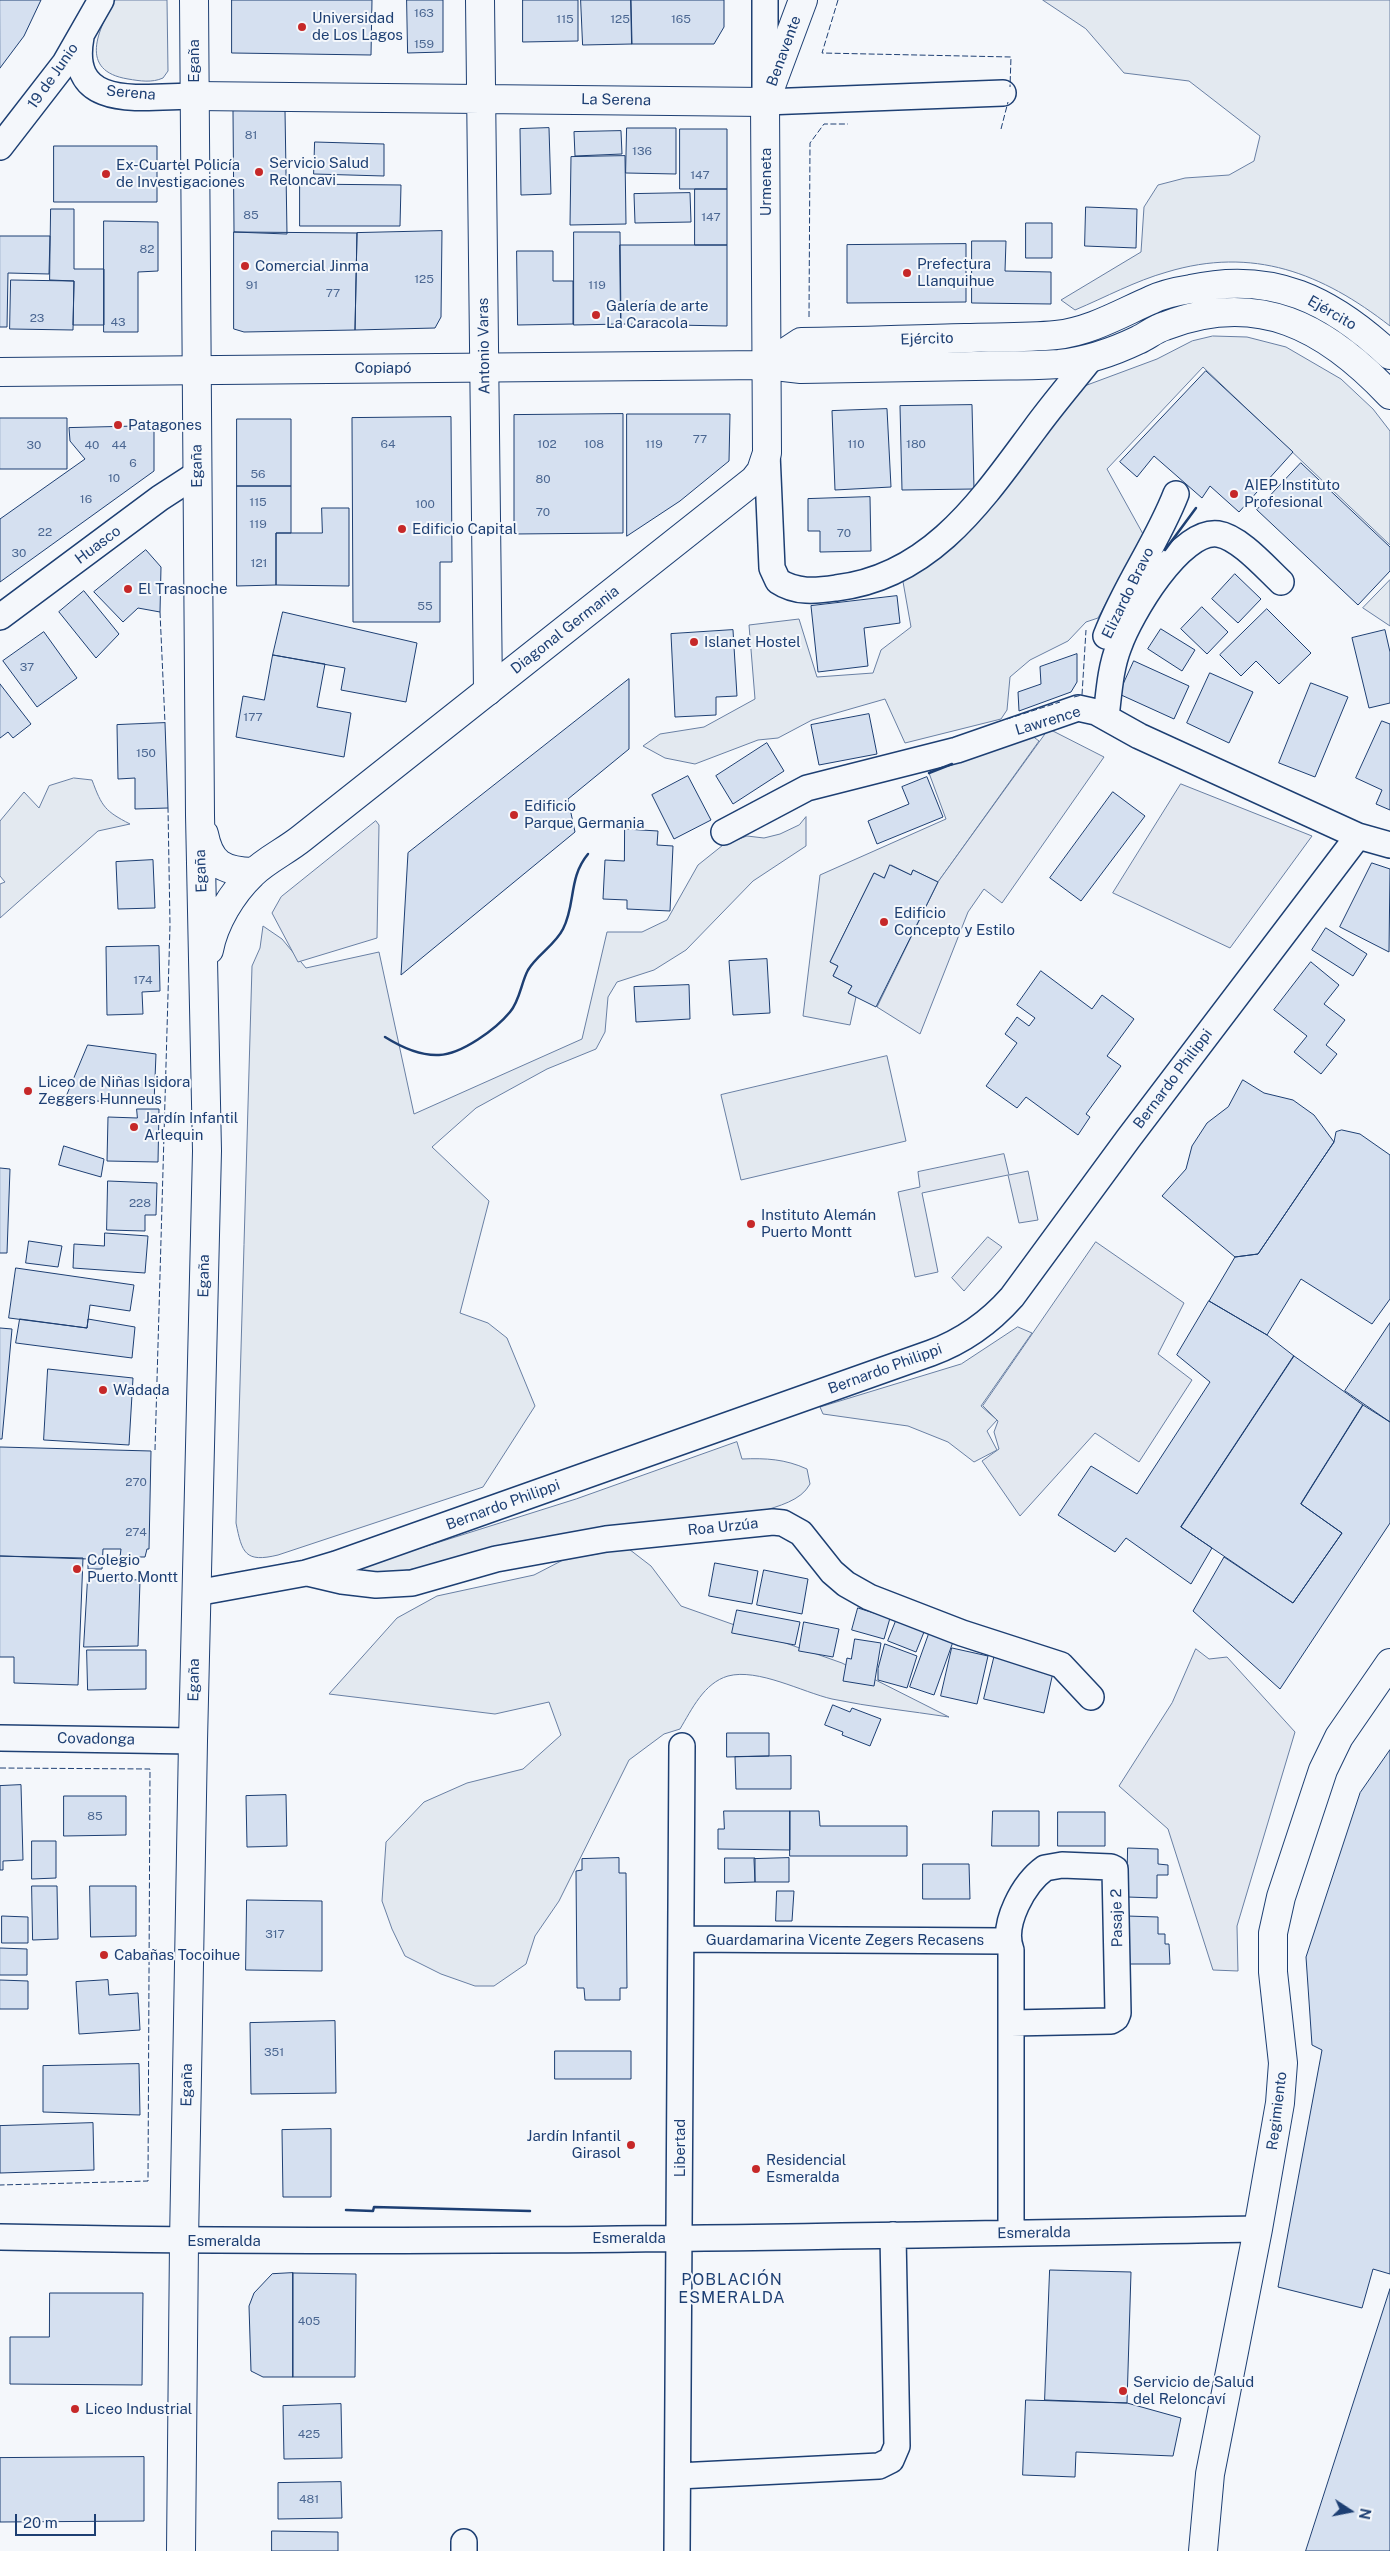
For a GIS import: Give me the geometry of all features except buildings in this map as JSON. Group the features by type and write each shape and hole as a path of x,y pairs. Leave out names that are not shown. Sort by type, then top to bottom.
{"main road":[{"name":"Egaña","path":"181,2551 184,2242 193,1741 207,1151 200,815 194,0"},
{"name":"Antonio Varas","path":"480,0 488,691"},
{"name":"Benavente","path":"765,102 802,0"},
{"name":"Serena","path":"194,96 228,96"},
{"name":"La Serena","path":"228,96 765,102"},
{"name":"Urmeneta","path":"765,102 766,365"},
{"name":"Ejército","path":"766,365 801,342 1055,335 1104,323 1152,299 1222,283 1244,282 1265,284 1330,309 1363,332 1390,355"},
{"name":"Ejército","path":"766,365 801,370 1059,364 1091,358 1116,350 1164,326 1186,320 1226,312 1261,312 1296,324 1317,334 1346,354 1390,395"},
{"name":"Copiapó","path":"0,372 766,365"},
{"name":"Diagonal Germania","path":"204,976 210,946 222,916 230,900 253,872 284,853 754,480 760,472 767,453 766,365"},
{"path":"200,815 207,849 215,861 236,872 253,872"},
{"name":"Diagonal Germania","path":"206,1036 222,966 239,923 258,888 284,853"},
{"name":"Regimiento","path":"1203,2551 1210,2474 1258,2229 1282,2081 1283,2063 1272,1952 1276,1916 1320,1779 1331,1751 1390,1663"}],"street":[{"name":"19 de Junio","path":"0,148 65,62 101,0"},
{"name":"Urmeneta","path":"765,0 765,102"},
{"name":"Serena","path":"82,35 79,64 87,83 96,90 125,96 194,96"},
{"name":"La Serena","path":"765,102 1003,93"},
{"path":"767,453 772,568 778,581 793,589 810,591 853,586 887,577 920,556 957,527 982,500 1091,358"},
{"name":"Huasco","path":"0,617 153,503 197,474"},
{"name":"Elizardo Bravo","path":"1106,717 1099,680 1104,642 1126,590 1166,519 1176,494"},
{"name":"Elizardo Bravo","path":"1106,717 1111,672 1123,634 1155,582 1191,542 1209,534 1225,535 1243,547 1282,582"},
{"name":"Lawrence","path":"724,832 807,788 957,750 1078,708 1088,709 1106,717 1139,736 1358,836 1390,845"},
{"name":"Bernardo Philippi","path":"196,1592 306,1573 931,1353 969,1336 991,1320 1012,1297 1128,1139 1358,836"},
{"name":"Roa Urzúa","path":"306,1573 342,1581 376,1585 412,1583 496,1559 606,1539 783,1523 801,1533 832,1572 862,1593 921,1618 1061,1665 1092,1697"},
{"name":"Covadonga","path":"0,1738 193,1741"},
{"name":"Libertad","path":"677,2551 682,1746"},
{"name":"Pasaje 2","path":"1008,1944 1014,1913 1025,1890 1044,1868 1062,1865 1111,1867 1115,1869 1118,2013 1116,2018 1112,2021 1011,2023"},
{"name":"Guardamarina Vicente Zegers Recasens","path":"681,1939 1003,1942 1008,1944"},
{"path":"1008,1944 1010,1950 1011,2023 1011,2233"},
{"name":"Esmeralda","path":"0,2237 184,2242 679,2238 1258,2229"},
{"path":"678,2476 879,2466 891,2460 897,2446 893,2235"}],"shaded area":[{"path":"115,0 167,0 168,71 163,78 150,81 128,79 112,75 102,68 97,58 98,36"},
{"path":"1043,0 1390,0 1390,326 1364,307 1312,279 1285,269 1257,264 1229,262 1198,265 1167,272 1075,310 1061,300 1141,252 1144,207 1158,185 1185,178 1229,175 1254,161 1260,136 1189,81 1124,73 1086,29"},
{"path":"1213,336 1247,337 1286,347 1341,379 1373,409 1390,431 1390,545 1203,367 1107,469 1143,534 1098,618 1086,622 1068,641 1030,660 1010,677 1007,710 1001,719 905,743 885,699 812,720 778,738 758,740 695,764 665,758 643,746 660,734 704,727 755,699 749,625 799,619 817,677 873,673 881,650 911,627 902,576 1079,388 1157,359 1192,341"},
{"path":"1390,580 1390,626 1363,608"},
{"path":"1049,729 1104,757 1002,903 984,889 968,912 920,1034 877,1007 938,882"},
{"path":"1031,735 1039,741 938,882 913,870 911,875 891,865 884,878 874,873 830,962 838,966 833,976 852,986 848,993 856,997 850,1025 803,1016 820,875 946,819 929,773"},
{"path":"74,778 92,780 105,807 130,824 98,831 0,918 0,884 5,882 0,876 0,821 24,792 39,808 49,786"},
{"path":"1181,784 1312,836 1230,948 1113,893"},
{"path":"806,817 806,846 753,881 686,950 654,970 617,982 608,997 605,1032 596,1049 547,1069 476,1108 432,1147 489,1201 460,1313 488,1323 507,1338 535,1406 483,1487 278,1555 258,1558 247,1553 240,1542 236,1523 252,966 260,948 263,926 282,939 306,968 379,952 414,1114 582,1039 607,932 642,932 667,920 698,865 723,845 747,836 764,838 780,834 799,825"},
{"path":"376,821 379,825 377,938 298,962 272,913 281,897"},
{"path":"887,1056 906,1141 741,1180 721,1095"},
{"path":"1004,1154 1009,1175 1028,1171 1038,1220 1019,1223 1008,1175 922,1193 938,1272 915,1277 898,1192 920,1187 918,1172"},
{"path":"988,1237 1002,1247 964,1291 952,1278"},
{"path":"1096,1242 1184,1303 1158,1354 1192,1380 1139,1462 1095,1433 1020,1516 982,1461 999,1449 994,1432 998,1421 983,1406"},
{"path":"1018,1327 1032,1333 981,1406 997,1420 987,1431 997,1450 974,1462 948,1442 908,1426 823,1414 820,1407 961,1364"},
{"path":"737,1442 742,1459 775,1460 791,1463 807,1469 810,1484 795,1499 760,1512 395,1572 371,1574 357,1568 576,1499"},
{"path":"625,1546 651,1566 681,1606 842,1663 949,1717 832,1699 753,1675 740,1674 720,1679 705,1691 680,1729 664,1734 629,1760 559,1901 535,1936 526,1964 494,1986 475,1986 441,1974 405,1956 392,1929 382,1901 386,1842 424,1802 467,1783 523,1769 561,1735 549,1702 495,1714 329,1694 397,1618 437,1596 534,1575 565,1559 597,1554"},
{"path":"1196,1649 1209,1659 1227,1657 1295,1732 1237,1926 1238,1971 1213,1970 1168,1829 1119,1786 1172,1703"}],"fence":[{"path":"838,0 822,53 1011,57 1010,87"},
{"path":"1001,129 1008,102"},
{"path":"809,317 810,143 824,124 848,124"},
{"path":"160,612 165,723"},
{"path":"1074,697 1082,695 1086,630"},
{"path":"1007,719 1060,702"},
{"path":"155,1450 170,925 168,808"},
{"path":"0,1768 150,1769 148,2181 0,2185"}],"wall":[{"path":"1165,550 1196,508"},
{"path":"929,773 952,764"},
{"path":"385,1037 411,1050 425,1054 448,1054 478,1040 504,1019 518,997 528,970 560,935 570,910 577,872 588,854"},
{"path":"346,2210 373,2211 374,2207 530,2211"}],"place":[{"name":"Universidad de Los Lagos","path":"302,27"},
{"name":"Servicio Salud Reloncavi","path":"259,172"},
{"name":"Ex-Cuartel Policía de Investigaciones","path":"106,174"},
{"name":"Comercial Jinma","path":"245,266"},
{"name":"Prefectura Llanquihue","path":"907,273"},
{"name":"Galería de arte La Caracola","path":"596,315"},
{"name":"Patagones","path":"118,425"},
{"name":"AIEP Instituto Profesional","path":"1234,494"},
{"name":"Edificio Capital","path":"402,529"},
{"name":"El Trasnoche","path":"128,589"},
{"name":"Islanet Hostel","path":"694,642"},
{"name":"Edificio Parque Germania","path":"514,815"},
{"name":"Edificio Concepto y Estilo","path":"884,922"},
{"name":"Liceo de Niñas Isidora Zeggers Hunneus","path":"28,1091"},
{"name":"Jardín Infantil Arlequin","path":"134,1127"},
{"name":"Instituto Alemán Puerto Montt","path":"751,1224"},
{"name":"Wadada","path":"103,1390"},
{"name":"Colegio Puerto Montt","path":"77,1569"},
{"name":"Cabañas Tocoihue","path":"104,1955"},
{"name":"Jardín Infantil Girasol","path":"631,2145"},
{"name":"Residencial Esmeralda","path":"756,2169"},
{"name":"Servicio de Salud del Reloncaví","path":"1123,2391"},
{"name":"Liceo Industrial","path":"75,2409"}],"district":[{"name":"POBLACIÓN ESMERALDA","path":"732,2289"}]}
